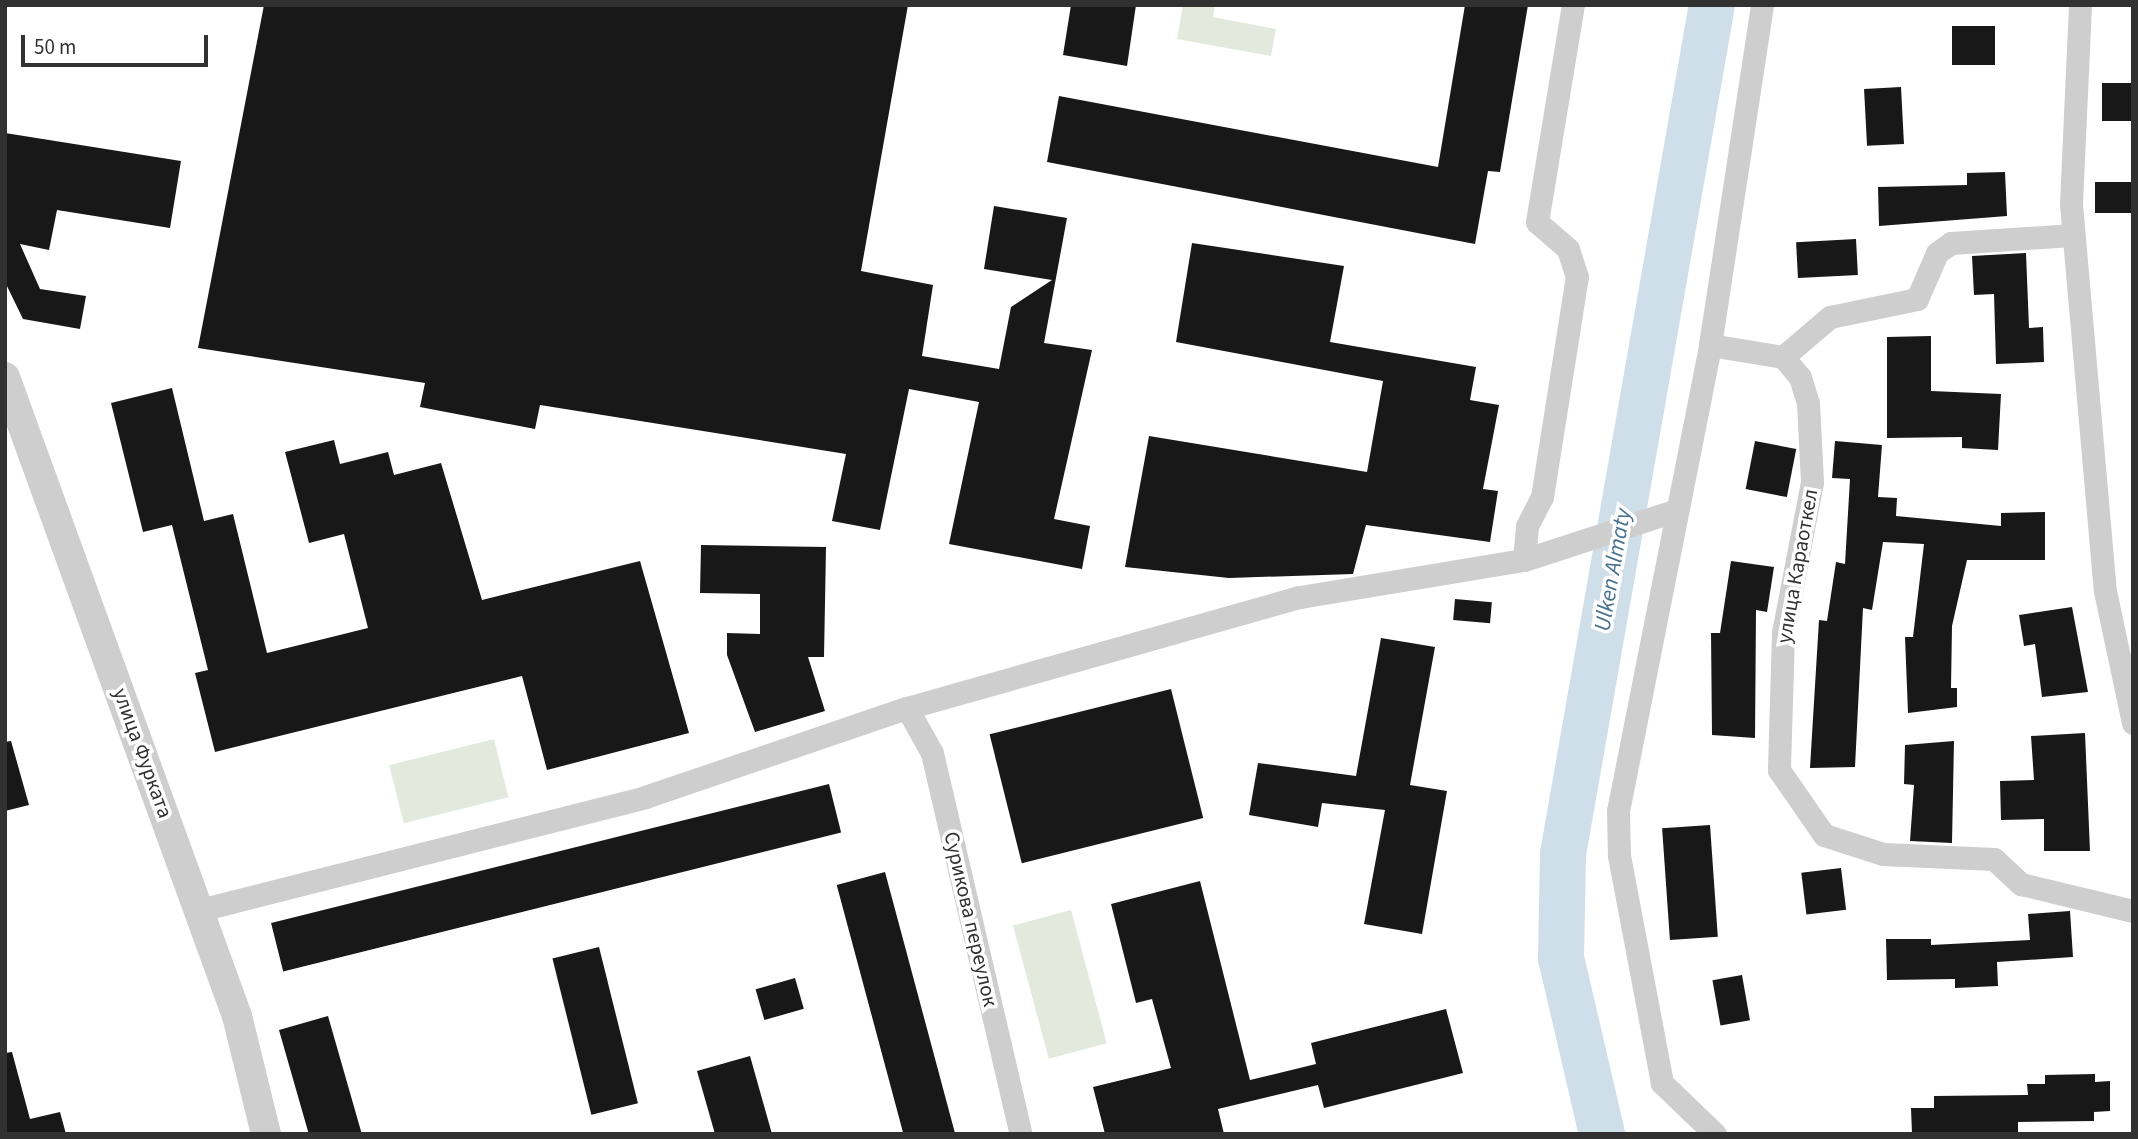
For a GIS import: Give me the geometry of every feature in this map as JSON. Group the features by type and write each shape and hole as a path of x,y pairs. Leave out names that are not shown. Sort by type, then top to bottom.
{"street":[{"path":"1524,560 1527,526 1542,497 1577,277 1568,249 1537,222 1573,5"},
{"path":"1715,1134 1661,1083 1619,855 1618,811 1710,345 1762,5"},
{"path":"2080,5 2073,235 2105,591 2133,723"},
{"path":"1710,345 1783,357 1830,317 1917,299 1937,253 1951,243 2073,235"},
{"name":"улица Караоткел","path":"1783,357 1800,377 1808,402 1812,482 1783,633 1779,770 1824,835 1883,854 1994,859 2021,884 2133,911"},
{"name":"улица Фурката","path":"5,377 237,1016 266,1134"},
{"path":"200,910 645,797 907,708 1300,597 1524,560 1677,510"},
{"name":"Сурикова переулок","path":"907,708 932,753 1021,1134"}],"shaded area":[{"path":"1183,5 1215,5 1213,17 1276,29 1271,56 1177,39"},
{"path":"494,739 509,797 404,823 389,765"},
{"path":"1071,910 1107,1043 1049,1059 1013,926"}],"building":[{"path":"264,5 908,5 861,271 933,285 922,356 999,369 1011,307 1052,280 984,269 994,206 1067,218 1044,343 1092,350 1054,519 1090,526 1082,569 949,544 979,402 909,389 880,530 832,521 846,454 540,405 535,429 420,407 425,383 198,348"},
{"path":"1071,5 1136,5 1127,66 1063,55"},
{"path":"1465,5 1528,5 1500,172 1488,171 1475,244 1047,162 1059,96 1438,167"},
{"path":"1952,26 1995,26 1995,65 1952,65"},
{"path":"2102,83 2133,83 2133,121 2102,121"},
{"path":"1901,87 1904,144 1867,146 1864,89"},
{"path":"5,133 181,161 170,228 57,210 49,250 20,244 40,289 86,296 80,329 23,319 5,282"},
{"path":"2005,172 2007,216 1879,226 1878,187 1967,185 1967,173"},
{"path":"2095,182 2133,182 2133,213 2095,213"},
{"path":"1856,239 1858,275 1798,278 1796,242"},
{"path":"1192,243 1344,266 1330,342 1476,367 1470,400 1499,405 1483,489 1498,491 1490,542 1366,525 1353,574 1229,578 1125,567 1149,436 1367,472 1383,381 1176,342"},
{"path":"2026,253 2029,328 2043,327 2044,362 1996,364 1994,294 1974,295 1972,256"},
{"path":"1931,336 1931,391 2001,394 1998,450 1962,448 1962,437 1887,438 1887,337"},
{"path":"172,388 204,521 233,514 267,653 368,628 344,534 309,543 285,452 334,440 340,464 388,452 394,475 441,463 482,600 640,561 689,733 547,770 522,676 215,752 195,673 208,670 172,525 143,532 111,403"},
{"path":"1755,441 1796,449 1787,497 1746,489"},
{"path":"1835,441 1882,445 1878,497 1897,498 1896,516 2001,526 2001,513 2045,512 2045,560 1967,560 1952,626 1951,688 1957,688 1957,707 1908,713 1905,637 1913,637 1924,544 1883,542 1872,610 1863,608 1855,767 1810,768 1819,620 1827,621 1836,562 1845,564 1850,479 1832,478"},
{"path":"701,545 826,547 824,657 808,657 825,711 755,732 727,655 727,633 760,634 760,594 700,593"},
{"path":"1731,561 1774,567 1767,612 1756,610 1755,738 1712,735 1711,633 1720,633"},
{"path":"1455,599 1492,602 1490,623 1453,620"},
{"path":"2072,607 2088,692 2042,697 2035,644 2024,646 2019,615"},
{"path":"1381,638 1435,647 1410,785 1447,791 1422,934 1364,924 1385,810 1322,803 1318,827 1249,815 1258,763 1356,776"},
{"path":"1171,689 1203,818 1022,863 990,734"},
{"path":"2085,733 2090,851 2044,851 2044,819 2001,820 2000,781 2034,780 2031,736"},
{"path":"11,741 29,805 5,811 5,742"},
{"path":"1954,741 1952,843 1910,841 1914,785 1904,784 1905,745"},
{"path":"829,784 841,833 283,972 271,923"},
{"path":"1710,825 1718,937 1670,940 1662,828"},
{"path":"1841,868 1846,910 1806,915 1801,873"},
{"path":"885,872 955,1134 903,1134 837,885"},
{"path":"1200,881 1250,1080 1316,1064 1311,1043 1446,1009 1463,1073 1324,1108 1318,1085 1218,1109 1224,1134 1105,1134 1093,1087 1171,1068 1152,999 1136,1003 1111,904"},
{"path":"2070,911 2073,957 1997,962 1998,986 1955,988 1955,979 1887,980 1886,939 1931,939 1931,945 2030,940 2028,914"},
{"path":"599,947 638,1103 591,1115 552,959"},
{"path":"1742,975 1750,1020 1720,1026 1712,980"},
{"path":"795,978 804,1009 764,1020 756,989"},
{"path":"328,1016 362,1134 309,1134 279,1030"},
{"path":"12,1052 30,1119 60,1112 66,1134 5,1134 5,1053"},
{"path":"750,1056 772,1134 715,1134 697,1071"},
{"path":"2095,1074 2095,1082 2110,1081 2110,1111 2094,1112 2094,1121 2018,1122 2018,1134 1912,1134 1911,1108 1934,1108 1934,1096 2028,1095 2027,1084 2045,1084 2045,1075"}],"waterway":[{"name":"Ulken Almaty","path":"1602,1134 1561,958 1563,854 1712,5"}]}
